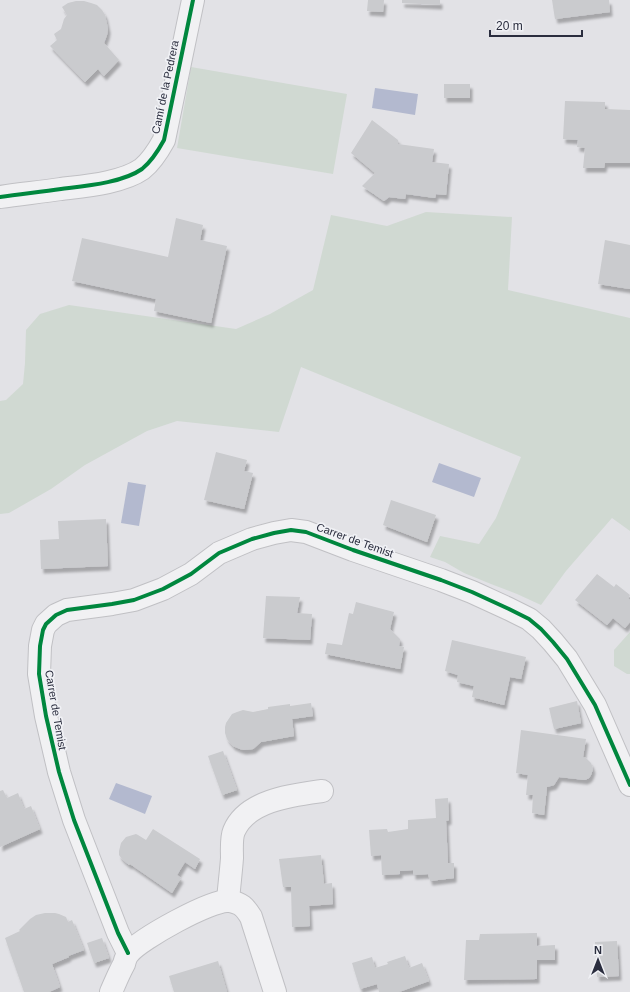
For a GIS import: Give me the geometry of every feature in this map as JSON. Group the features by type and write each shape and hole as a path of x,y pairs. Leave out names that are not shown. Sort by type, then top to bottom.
{"street":[{"name":"Camí de la Pedrera","path":"0,197 98,185 125,177 140,170 150,162 164,140 193,0"},
{"name":"Carrer de Temist","path":"128,953 118,932 77,827 59,772 46,716 39,674 40,646 43,630 46,624 56,615 67,610 134,600 163,588 190,574 219,553 252,539 291,530 306,532 353,550 441,580 490,600 528,619 541,629 567,659 595,705 630,786"},
{"path":"228,901 233,832 239,821 247,812 283,797 322,791"},
{"path":"111,992 128,953 143,941 202,908 228,901 238,903 246,908 251,917 275,992"}],"shaded area":[{"path":"191,67 347,94 333,174 177,148"},
{"path":"426,212 512,217 508,290 630,318 630,531 612,518 566,571 541,605 464,573 445,562 430,557 440,536 479,544 496,518 521,457 301,367 279,432 177,421 147,431 85,465 51,489 9,513 0,514 0,401 6,400 23,384 26,330 40,314 69,305 236,329 270,314 313,290 331,215 387,226"},
{"path":"630,632 630,674 627,674 614,666 614,650"}],"water":[{"path":"375,88 418,94 415,115 372,108"},
{"path":"439,463 481,478 474,497 432,482"},
{"path":"128,482 146,485 139,526 121,523"},
{"path":"116,783 152,796 145,814 109,799"}],"building":[{"path":"368,0 384,0 383,12 367,11"},
{"path":"402,0 440,0 440,5 402,3"},
{"path":"552,0 609,0 610,12 555,19"},
{"path":"84,1 97,5 102,10 105,15 108,29 104,43 119,60 104,76 98,69 85,82 50,46 57,40 54,34 61,29 67,15 62,7 68,3"},
{"path":"444,84 470,84 470,98 444,98"},
{"path":"565,101 605,102 605,109 630,110 630,163 605,163 604,168 583,168 585,148 577,147 578,140 563,139"},
{"path":"372,120 398,140 398,144 434,149 432,162 449,164 446,195 436,194 435,198 406,194 405,199 389,197 384,201 362,186 375,173 351,153"},
{"path":"176,218 203,225 200,240 227,246 211,323 154,311 156,299 72,281 82,238 168,257"},
{"path":"605,240 630,245 630,289 598,284"},
{"path":"216,452 247,460 244,471 253,473 244,509 204,500"},
{"path":"391,500 436,515 427,542 383,525"},
{"path":"106,519 108,566 41,569 40,540 59,539 58,521"},
{"path":"597,574 614,587 616,584 630,595 628,598 630,600 630,622 625,628 613,618 607,625 575,600"},
{"path":"266,596 300,597 297,613 312,614 310,640 263,638"},
{"path":"356,602 394,612 390,629 400,639 399,646 404,647 400,669 325,654 327,643 342,645 349,613 353,614"},
{"path":"452,640 526,657 521,679 510,677 504,705 472,697 474,686 457,682 458,675 445,671"},
{"path":"577,701 581,723 554,729 549,708"},
{"path":"311,703 313,716 292,719 294,736 261,742 253,749 244,750 233,746 227,739 225,727 232,714 243,710 253,712 268,709 268,707"},
{"path":"521,730 586,739 583,757 591,763 593,769 591,775 585,780 559,777 554,785 547,787 544,815 532,813 533,795 526,795 528,775 516,773"},
{"path":"223,751 237,790 222,795 208,756"},
{"path":"3,790 7,798 18,793 24,809 31,806 40,829 0,847 0,791"},
{"path":"448,798 449,820 446,821 448,863 454,863 454,878 430,881 428,874 413,875 413,870 400,871 400,874 382,875 381,855 371,856 369,830 387,829 388,832 408,829 408,820 436,818 435,799"},
{"path":"153,829 200,859 195,869 185,862 177,875 181,878 172,893 130,864 129,865 119,855 121,843 126,837 136,834 146,840"},
{"path":"321,855 324,884 332,883 333,904 309,906 310,926 292,927 291,887 283,887 279,859"},
{"path":"45,913 59,914 66,917 68,922 72,920 84,950 52,964 60,987 49,992 24,992 5,938 20,931 19,930 30,919 36,915"},
{"path":"537,933 537,946 555,945 555,960 537,960 537,979 464,980 466,940 479,940 480,934"},
{"path":"102,938 109,958 94,963 87,943"},
{"path":"617,941 619,976 597,977 595,942"},
{"path":"405,956 409,968 422,963 429,981 399,992 379,992 377,984 360,989 352,963 372,957 375,968"},
{"path":"218,961 227,992 174,992 169,976"}],"cycle path":[{"path":"0,197 114,181 134,174 149,163 164,140 193,0"},
{"path":"128,953 118,933 74,820 59,772 46,716 39,674 40,646 43,630 46,624 56,615 67,610 134,600 163,589 191,574 219,553 252,539 291,530 306,532 472,592 529,619 541,629 567,659 595,705 630,785"}]}
